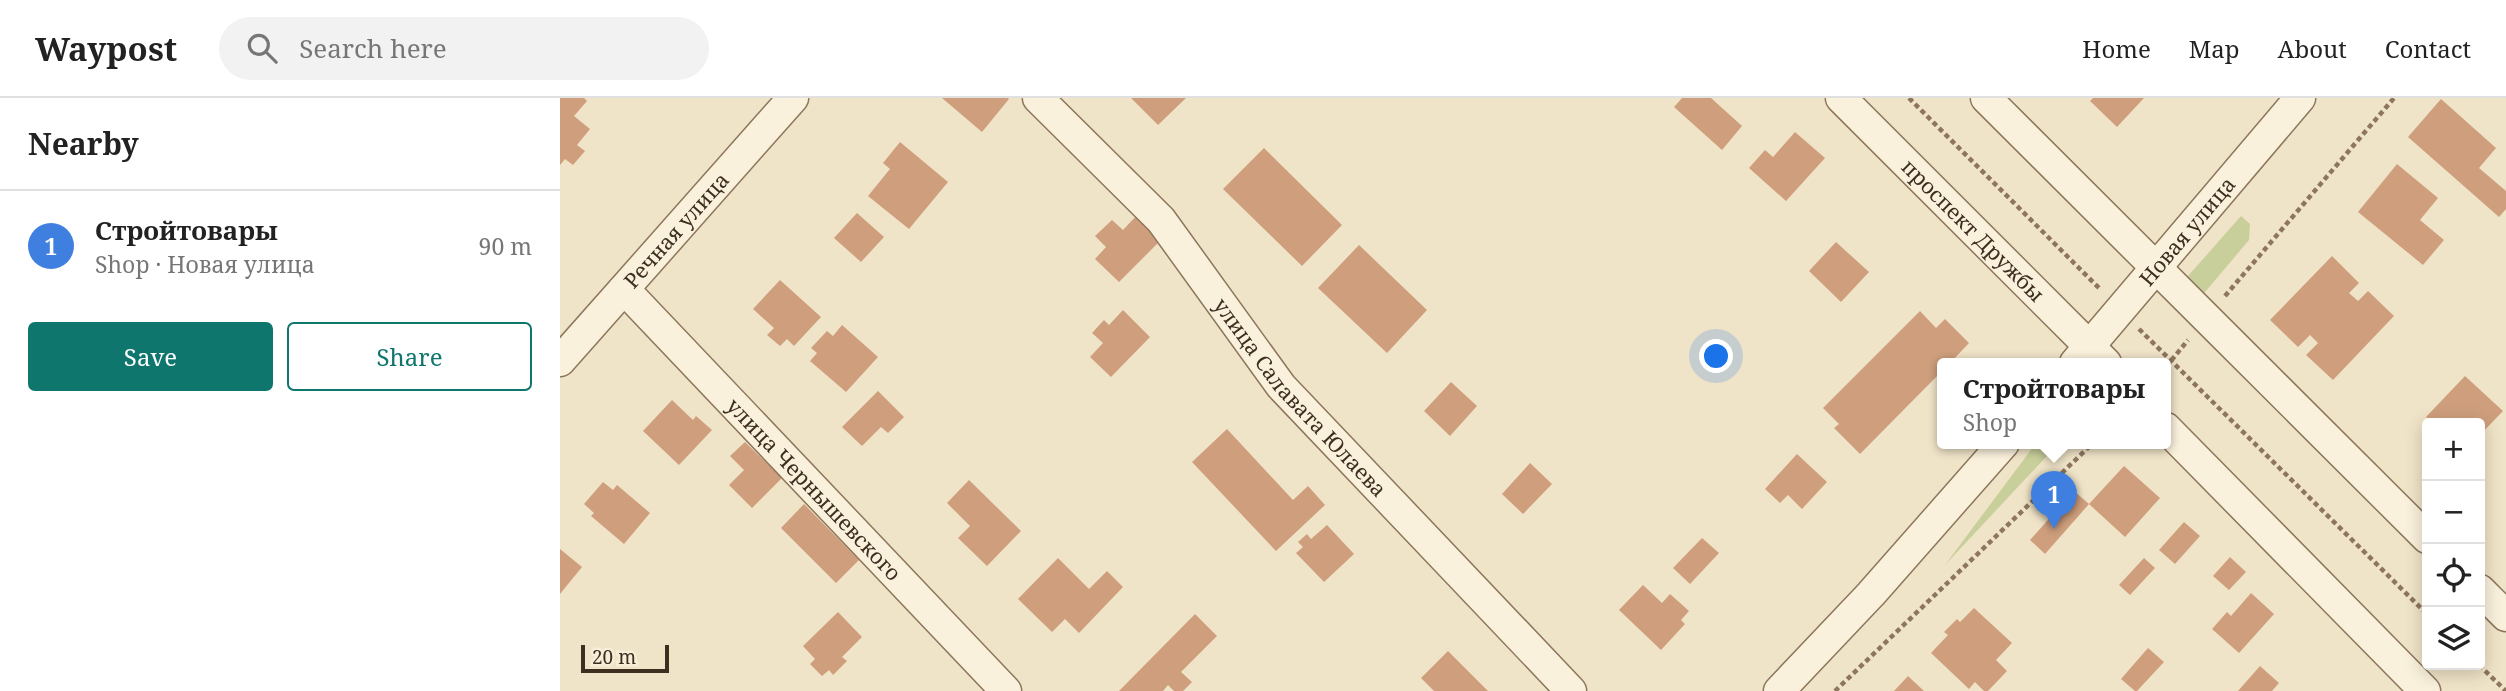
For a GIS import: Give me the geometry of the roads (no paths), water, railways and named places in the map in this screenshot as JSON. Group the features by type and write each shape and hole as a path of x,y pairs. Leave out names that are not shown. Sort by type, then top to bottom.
{"street":[{"name":"Речная улица","path":"560,361 793,98"},
{"name":"улица Салавата Юлаева","path":"1038,98 1161,220 1281,386 1572,691"},
{"name":"проспект Дружбы","path":"1841,98 2090,357"},
{"path":"1986,98 2422,533"},
{"name":"Новая улица","path":"2090,357 2120,310 2300,98"},
{"name":"улица Чернышевского","path":"624,289 1006,691"},
{"path":"2171,433 2425,691"},
{"path":"1779,691 1871,594 1999,449"},
{"path":"2485,595 2506,615"}],"place":[{"name":"Стройтовары","path":"2054,529"}]}
